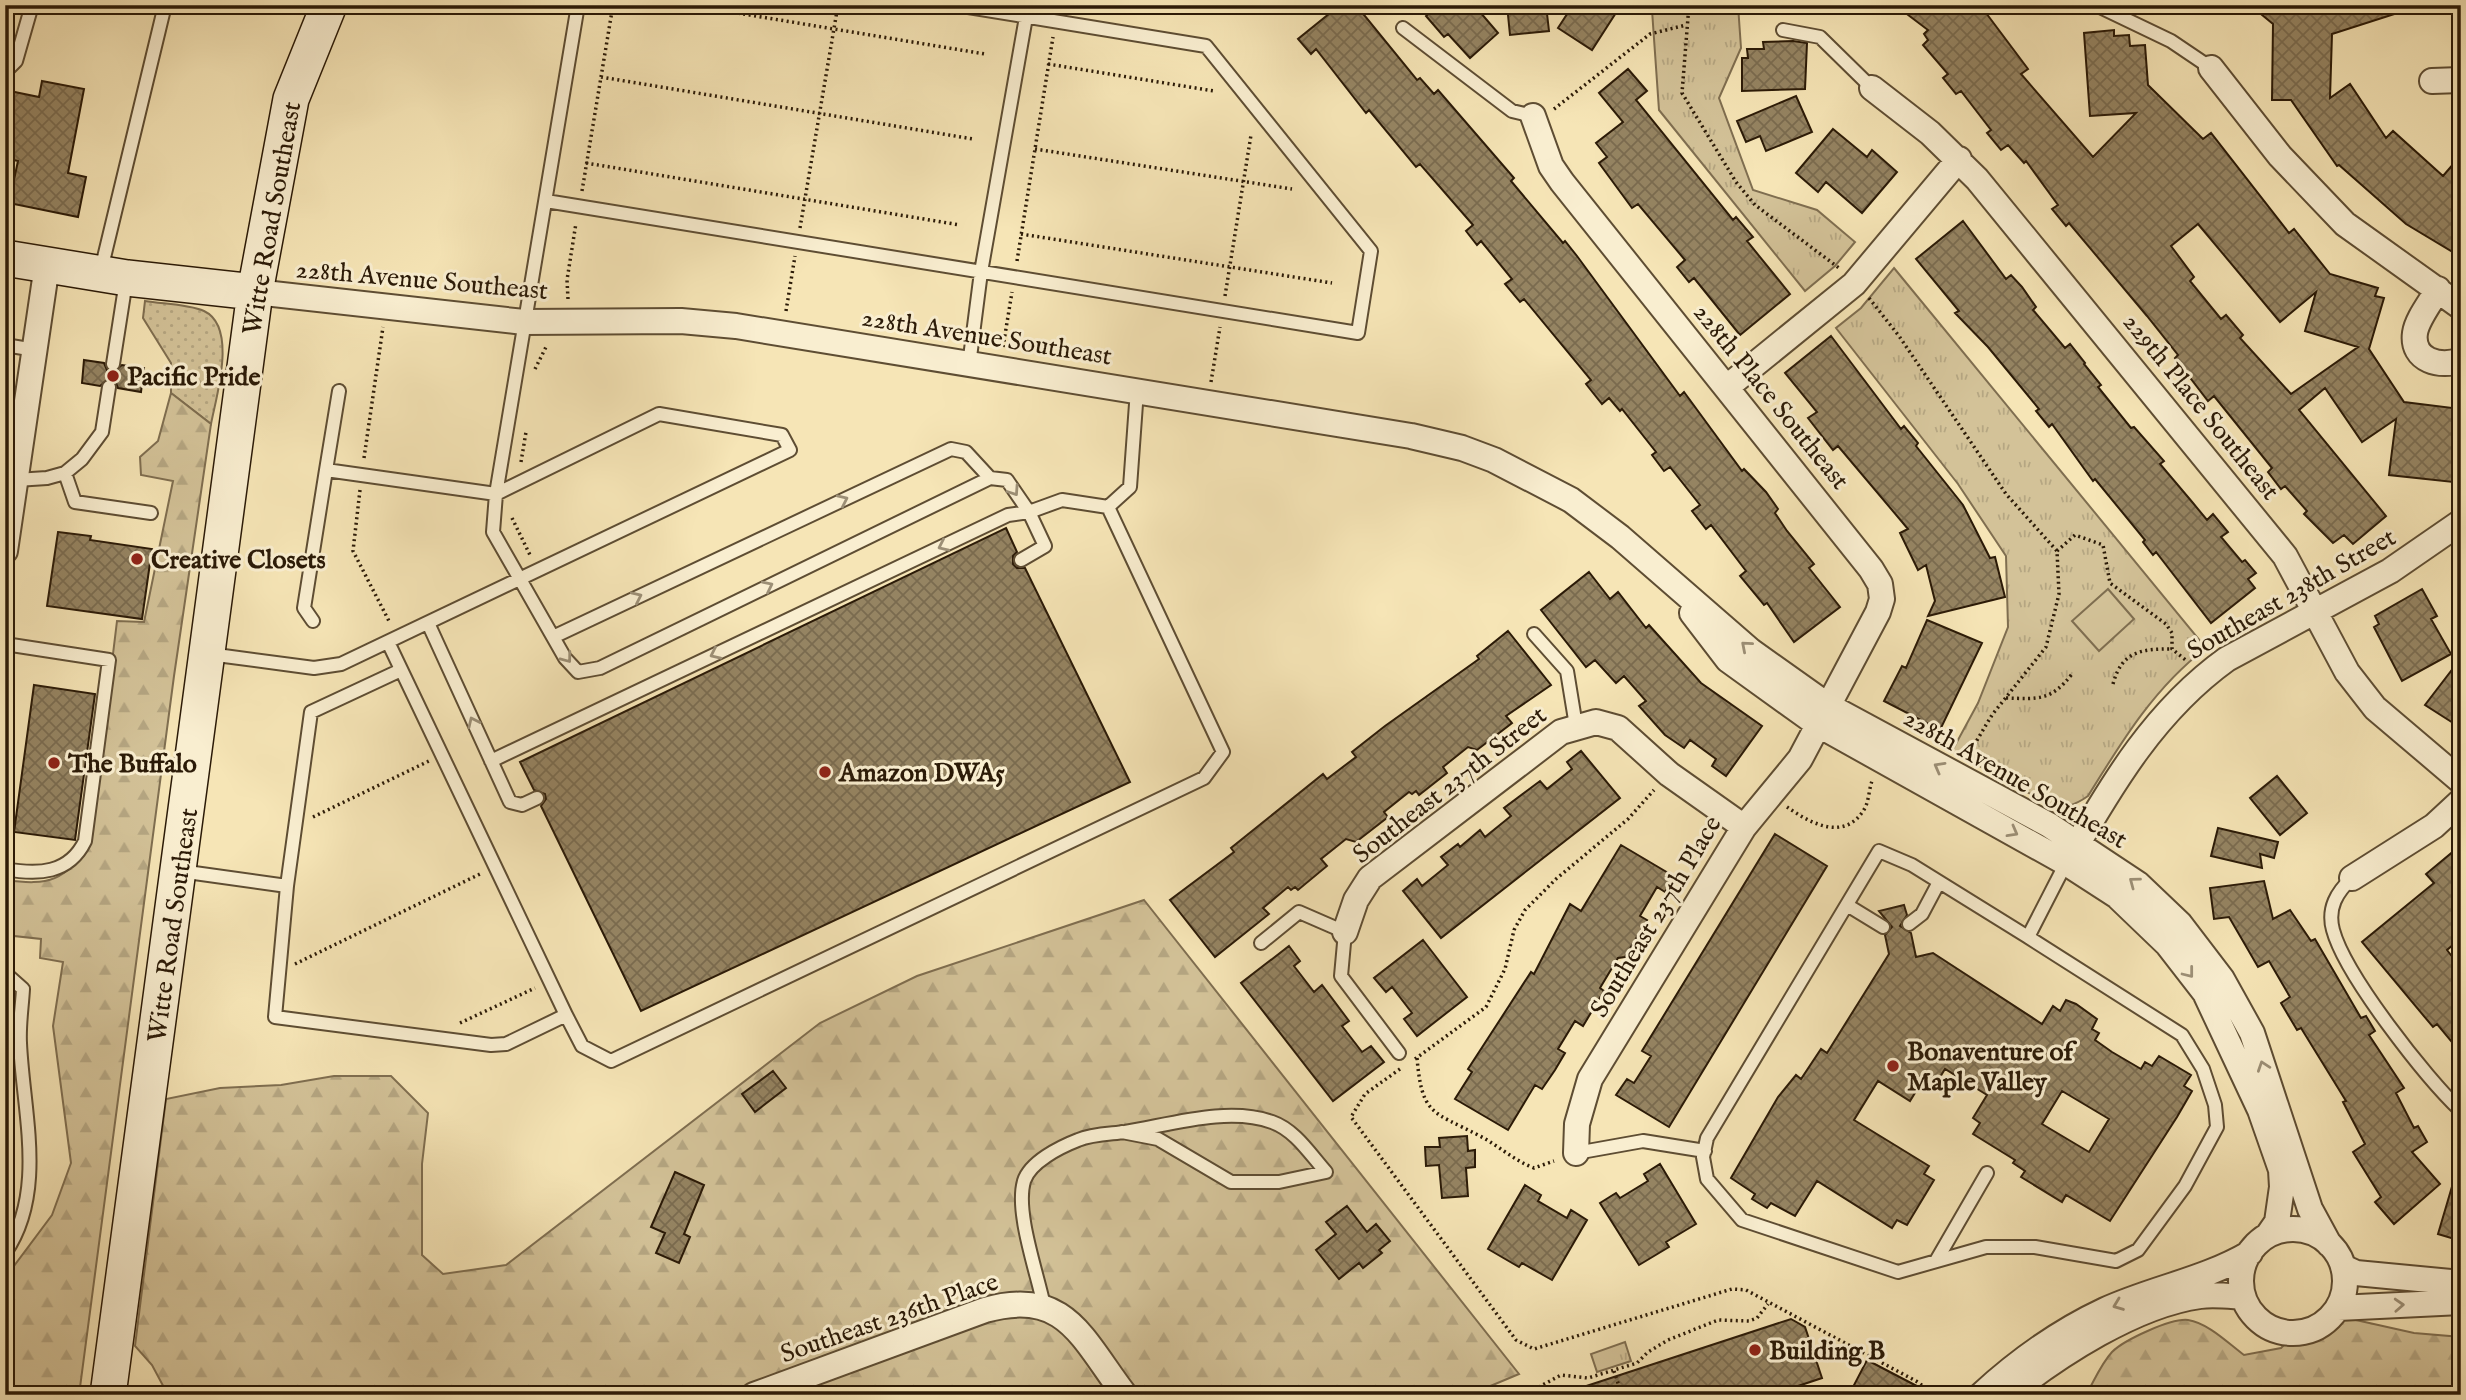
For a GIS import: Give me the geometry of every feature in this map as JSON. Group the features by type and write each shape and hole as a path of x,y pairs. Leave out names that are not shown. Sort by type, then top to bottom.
{"street":[{"name":"Witte Road Southeast","path":"108,1395 255,292 291,99 328,5"},
{"path":"2211,68 2280,156 2345,224 2461,307"},
{"path":"2432,81 2461,80"},
{"name":"229th Place Southeast","path":"1872,88 1959,159 2285,556 2347,672 2375,708 2461,780"},
{"name":"228th Place Southeast","path":"1533,116 1551,166 1562,183 1727,387 1880,584 1882,599 1874,621 1822,715"},
{"path":"1727,387 1854,284 1959,159"},
{"path":"5,258 113,276 255,292"},
{"path":"5,551 47,265"},
{"path":"2438,289 2415,330 2415,340 2425,359 2447,366 2461,360"},
{"name":"228th Avenue Southeast","path":"255,292 524,322 681,321 782,334 1411,436 1462,448 1494,460 1571,500 1620,537 1822,715 1879,758 2138,884 2180,924 2222,979 2252,1034 2310,1209 2329,1244"},
{"name":"Southeast 238th Street","path":"2072,853 2147,733 2179,697 2204,675 2227,659 2390,571 2461,522"},
{"name":"228th Avenue Southeast","path":"1822,715 1956,776 2072,853 2167,944 2205,993 2240,1061 2281,1170 2280,1208 2268,1235"},
{"name":"Southeast 237th Place","path":"1576,1153 1577,1124 1590,1079 1744,827 1800,759 1822,715"},
{"path":"1576,726 1596,722 1618,728 1668,774 1744,827"},
{"name":"Southeast 237th Street","path":"1345,932 1356,900 1370,878 1561,732 1576,726"},
{"path":"2352,878 2434,826 2461,802"},
{"path":"1980,1395 2028,1354 2094,1315 2207,1275 2250,1253 2268,1235 2280,1231 2303,1230 2329,1244 2343,1267 2345,1281 2338,1308 2322,1325 2312,1330 2287,1333 2276,1331 2256,1318 2243,1297 2241,1276 2250,1253"},
{"path":"2343,1267 2356,1273 2461,1283"},
{"path":"2008,1395 2064,1353 2131,1320 2200,1296 2243,1297"},
{"path":"2338,1308 2461,1302"},
{"name":"Southeast 236th Place","path":"763,1393 985,1310 1007,1304 1044,1306"},
{"path":"1044,1306 1062,1316 1076,1330 1125,1395"}],"lane":[{"path":"5,72 16,61 32,5"},
{"path":"113,364 113,276 165,5"},
{"path":"578,5 496,494 493,532 553,637 578,672 600,668 990,478 1007,480 1029,512 1045,546 1040,552 1021,560"},
{"path":"545,201 1358,333 1371,251 1206,46 956,5"},
{"path":"2096,5 2171,41 2211,68"},
{"path":"969,365 981,272 1026,17"},
{"path":"1403,28 1512,111 1533,116"},
{"path":"1783,30 1820,37 1872,88"},
{"path":"5,345 35,350"},
{"path":"16,480 47,478 65,473 82,459 102,432 109,387"},
{"path":"1108,507 1130,487 1136,390"},
{"path":"313,621 304,608 339,391"},
{"path":"207,654 330,668 790,450 782,435 659,414 496,494 326,470"},
{"path":"553,637 951,449 965,452 990,478"},
{"path":"65,473 75,502 152,513"},
{"path":"491,761 1008,515 1029,512 1062,500 1108,507"},
{"path":"388,642 566,1015 583,1046 611,1061 1204,778 1223,752 1108,507"},
{"path":"428,623 510,802 522,805 537,798"},
{"path":"1534,634 1567,671 1576,726"},
{"path":"5,644 109,660 85,841 73,858 58,870 39,873 5,869"},
{"path":"401,670 311,712 286,886 275,1017 506,1044 566,1015"},
{"path":"1879,851 1912,865 2028,937 2182,1035 2203,1069 2216,1105 2217,1127 2185,1185 2138,1250 2116,1261 2035,1247 1986,1248 1898,1272 1742,1220 1707,1179 1704,1151 1707,1138 1879,851"},
{"path":"2028,937 2072,853"},
{"path":"179,871 286,886"},
{"path":"2352,878 2339,890 2332,906 2332,929 2372,1002 2461,1111"},
{"path":"1909,924 1922,914 1939,882"},
{"path":"1847,905 1883,927"},
{"path":"1261,943 1299,912 1345,932 1341,976 1399,1053"},
{"path":"5,973 23,989 20,1041 29,1190 19,1231 5,1253"},
{"path":"1044,1306 1021,1208 1025,1179 1036,1165 1080,1139 1122,1132 1209,1118 1241,1116 1272,1122 1291,1133 1326,1172 1279,1182 1231,1182 1158,1139 1122,1132"},
{"path":"1576,1153 1643,1141 1704,1151"},
{"path":"1936,1261 1987,1173"}],"path":[{"path":"533,380 535,367 560,322 613,5"},
{"path":"689,5 985,54"},
{"path":"782,334 838,5"},
{"path":"1689,5 1682,93 1736,182 1755,205 1838,268 1899,335 2006,494 2057,551 2059,594 2046,647 1992,715 1956,776"},
{"path":"999,370 1055,22"},
{"path":"1533,116 1551,111 1650,34 1686,25"},
{"path":"1048,64 1214,90"},
{"path":"601,77 973,139"},
{"path":"1208,401 1251,135"},
{"path":"1035,149 1292,189"},
{"path":"586,163 960,225"},
{"path":"1021,234 1332,283"},
{"path":"526,431 512,518 537,570"},
{"path":"2057,551 2075,535 2103,545 2110,583 2166,624 2172,633 2172,649"},
{"path":"2113,684 2115,676 2131,654 2139,650 2172,649 2204,675"},
{"path":"2006,698 2047,696 2059,691 2072,674"},
{"path":"296,826 442,755"},
{"path":"1772,795 1810,824 1829,827 1842,825 1853,820 1864,808 1879,758"},
{"path":"277,973 496,867"},
{"path":"429,1037 550,981"},
{"path":"1399,1053 1407,1046 1417,1058 1420,1091 1442,1119 1479,1136 1514,1160 1534,1168 1576,1153"},
{"path":"1524,1395 1561,1375 1588,1378 1637,1363 1648,1352 1668,1340 1718,1320 1749,1321 1757,1318 1769,1303"},
{"path":"1614,1371 1622,1395"}],"green space":[{"path":"1648,5 1738,5 1741,48 1719,98 1753,190 1817,210 1855,242 1835,266 1805,291 1659,110 1652,10"},
{"path":"1894,268 2206,648 2170,680 2140,716 2088,796 2074,804 2049,804 1952,751 1978,703 2008,627 2006,556 1958,484 1836,328 1861,308"},
{"path":"145,301 198,309 214,319 220,332 222,363 211,424 171,393 171,363 143,318"},
{"path":"171,393 211,424 174,676 79,1395 5,1395 5,1301 14,1299 8,1274 52,1215 71,1163 53,1026 63,962 40,958 41,939 5,935 5,880 34,882 55,878 72,866 90,844 117,621 144,622 173,481 141,475 140,457 158,441"},
{"path":"2108,589 2134,619 2099,651 2072,621"},
{"path":"1144,900 1519,1374 1469,1395 168,1395 152,1365 135,1346 166,1099 220,1088 281,1085 334,1076 391,1076 428,1113 422,1164 422,1255 443,1274 506,1265 820,1023 917,976"},
{"path":"2329,1314 2414,1333 2461,1337 2461,1395 2086,1395 2112,1352 2148,1331 2171,1322 2188,1320 2203,1325 2244,1355 2281,1348 2311,1319"},
{"path":"1625,1342 1631,1361 1597,1372 1591,1354"}],"building":[{"path":"1340,5 1356,5 1417,80 1420,78 1434,94 1438,90 1514,178 1511,181 1577,256 1680,396 1684,392 1742,471 1744,469 1766,492 1778,509 1775,513 1787,531 1814,564 1809,568 1840,607 1794,642 1767,603 1764,605 1740,576 1746,571 1711,525 1706,529 1692,511 1700,505 1670,467 1664,471 1652,455 1656,452 1622,409 1620,411 1609,398 1602,404 1586,384 1591,380 1524,299 1520,302 1505,284 1512,279 1481,241 1477,245 1466,231 1473,225 1420,164 1416,167 1369,110 1366,113 1316,49 1311,54 1298,39"},
{"path":"1438,5 1474,5 1498,33 1470,58 1448,34 1444,37 1426,16"},
{"path":"1507,5 1546,5 1549,31 1510,35"},
{"path":"1573,5 1621,5 1592,50 1558,28"},
{"path":"1895,5 1980,5 2028,69 2021,74 2093,157 2136,113 2090,116 2084,33 2114,30 2114,36 2129,35 2130,46 2145,45 2148,85 2203,139 2211,133 2289,233 2294,229 2330,274 2378,288 2375,296 2384,298 2369,349 2404,402 2461,409 2453,482 2389,475 2396,419 2362,442 2325,388 2299,410 2386,516 2353,544 2344,535 2333,543 2304,514 2307,511 2285,486 2281,489 2268,472 2272,468 2214,396 2208,401 2175,358 2178,355 2147,316 2069,223 2066,226 2052,209 2058,205 2026,161 2024,163 2008,145 2001,150 1987,133 1991,130 1961,91 1956,94 1943,78 1948,74 1923,45 1928,40 1924,34 1928,30","holes":["2198,224 2280,322 2316,292 2305,331 2358,347 2291,394 2240,338 2243,335 2226,315 2221,319 2190,281 2194,277 2171,246"]},
{"path":"2250,5 2410,5 2410,9 2332,34 2330,98 2350,84 2386,138 2393,131 2443,176 2461,155 2461,257 2406,224 2337,166 2291,100 2272,100 2273,24"},
{"path":"1763,42 1807,43 1805,89 1742,91 1742,58 1748,58 1747,49 1764,49"},
{"path":"1628,69 1647,91 1636,100 1733,220 1736,217 1753,237 1747,241 1790,294 1740,335 1694,278 1689,282 1677,267 1685,260 1638,204 1632,208 1599,163 1607,157 1596,143 1623,122 1599,93"},
{"path":"42,81 84,89 68,173 86,177 78,217 9,203 18,161 5,158 5,90 39,97"},
{"path":"1796,96 1812,132 1766,151 1760,136 1746,142 1737,121"},
{"path":"1833,129 1867,157 1872,150 1897,172 1862,213 1826,182 1818,192 1796,173"},
{"path":"1963,221 2006,279 2011,275 2022,287 2036,307 2033,310 2065,348 2070,344 2101,385 2098,387 2131,428 2134,427 2164,461 2160,464 2207,520 2213,514 2228,532 2221,537 2242,562 2245,560 2256,573 2248,579 2255,588 2211,623 2156,552 2153,555 2143,542 2145,540 2095,479 2093,481 2052,424 2049,427 2036,411 2039,409 1988,347 1955,313 1959,311 1916,259"},
{"path":"1831,336 1901,429 1904,426 1918,443 1916,446 1963,505 1990,558 1995,557 2005,597 1928,616 1935,601 1926,565 1918,570 1900,533 1908,529 1838,446 1833,450 1808,418 1817,412 1785,373"},
{"name":"Pacific Pride","path":"84,360 104,363 112,373 122,365 144,368 141,392 118,388 110,378 100,386 82,383"},
{"name":"Amazon DWA5","path":"1006,528 1017,552 1013,556 1013,564 1017,568 1025,568 1130,782 641,1011 541,806 546,799 545,794 534,790 520,762"},
{"path":"58,532 91,536 90,540 152,549 142,619 47,606"},
{"path":"1589,572 1610,599 1618,592 1646,628 1649,625 1701,683 1762,726 1726,776 1712,766 1716,759 1690,740 1684,748 1665,735 1639,706 1646,701 1624,676 1616,683 1595,660 1586,667 1541,610"},
{"path":"2422,589 2437,616 2431,619 2451,654 2402,681 2374,627 2379,624 2375,616"},
{"path":"1927,620 1982,643 1940,730 1884,701 1902,666 1906,668"},
{"path":"1508,631 1551,685 1506,716 1512,723 1477,750 1468,747 1443,767 1447,773 1419,795 1416,791 1412,794 1409,792 1384,812 1388,817 1356,842 1346,839 1321,859 1327,866 1298,890 1288,887 1263,908 1269,914 1215,957 1170,900 1234,852 1231,848 1323,774 1327,779 1356,757 1352,752 1479,659 1477,656"},
{"path":"2461,658 2461,728 2425,705"},
{"name":"The Buffalo","path":"34,685 95,694 75,840 14,832"},
{"path":"1581,751 1620,798 1441,938 1403,891 1417,879 1422,886 1448,865 1441,857 1458,844 1460,847 1480,830 1485,837 1511,816 1504,808 1540,781 1547,789 1572,769 1567,762"},
{"path":"2277,776 2307,813 2280,835 2250,798"},
{"path":"2218,828 2278,842 2274,858 2260,854 2262,868 2211,856"},
{"path":"1775,834 1827,866 1669,1127 1616,1095 1627,1079 1634,1083 1651,1056 1642,1051"},
{"path":"1621,845 1675,877 1665,892 1657,887 1640,916 1647,920 1625,957 1618,958 1600,988 1604,991 1583,1026 1575,1021 1558,1049 1565,1053 1555,1070 1542,1089 1535,1085 1508,1130 1455,1099 1472,1072 1468,1069 1531,972 1534,974 1570,904 1581,911"},
{"path":"2461,845 2461,938 2447,950 2461,968 2461,1053 2437,1024 2433,1027 2362,942 2434,883 2426,874"},
{"path":"2264,881 2273,919 2290,910 2311,941 2315,939 2361,1018 2366,1016 2375,1031 2369,1035 2404,1088 2396,1093 2414,1128 2418,1126 2427,1142 2412,1152 2440,1184 2394,1224 2375,1202 2381,1197 2353,1152 2365,1144 2343,1102 2346,1101 2301,1028 2297,1030 2281,1003 2290,997 2269,961 2258,967 2229,917 2214,919 2210,888"},
{"name":"Bonaventure of Maple Valley","path":"1904,905 1907,915 1900,926 1911,933 1916,957 1933,953 2042,1024 2053,1006 2060,1011 2066,1000 2097,1019 2092,1029 2099,1033 2095,1040 2112,1052 2141,1069 2145,1062 2152,1066 2159,1056 2191,1075 2184,1086 2192,1091 2110,1221 2066,1195 2062,1202 2021,1177 2025,1171 2013,1163 2015,1160 1973,1134 1980,1123 1973,1118 1987,1095 1945,1069 1937,1082 1926,1075 1910,1101 1878,1081 1854,1120 1929,1166 1924,1174 1934,1180 1907,1225 1897,1220 1892,1228 1817,1181 1795,1216 1771,1203 1767,1208 1752,1199 1755,1194 1731,1178 1778,1097 1796,1075 1801,1079 1821,1049 1827,1053 1889,954 1885,935 1892,927 1879,911","holes":["2062,1091 2109,1119 2089,1152 2042,1124"]},
{"path":"1423,940 1467,997 1417,1036 1404,1019 1412,1013 1392,987 1386,992 1374,978"},
{"path":"1289,946 1300,961 1294,966 1314,992 1322,985 1349,1021 1342,1026 1362,1052 1371,1046 1384,1062 1333,1101 1241,983"},
{"path":"773,1071 786,1088 755,1112 742,1094"},
{"path":"1467,1136 1468,1151 1475,1150 1475,1167 1466,1168 1468,1196 1442,1198 1439,1165 1426,1166 1425,1147 1440,1147 1439,1138"},
{"path":"1660,1164 1696,1224 1666,1242 1669,1247 1639,1265 1600,1203 1616,1193 1620,1198 1648,1181 1644,1174"},
{"path":"675,1172 704,1185 684,1234 690,1237 679,1263 656,1253 665,1233 651,1227"},
{"path":"2456,1173 2461,1173 2461,1241 2438,1234"},
{"path":"1525,1185 1541,1195 1538,1201 1567,1218 1571,1210 1587,1220 1552,1280 1522,1263 1519,1267 1488,1249"},
{"path":"1347,1206 1367,1232 1376,1224 1390,1241 1379,1250 1382,1253 1363,1268 1359,1263 1339,1279 1316,1250 1336,1234 1326,1222"},
{"name":"Building B","path":"1791,1319 1805,1327 1822,1378 1771,1395 1571,1395 1571,1391"},
{"path":"1867,1360 1934,1395 1867,1395 1853,1387"}],"place":[{"name":"Pacific Pride","path":"113,376"},
{"name":"Creative Closets","path":"137,559"},
{"name":"The Buffalo","path":"54,763"},
{"name":"Amazon DWA5","path":"825,772"},
{"name":"Bonaventure of Maple Valley","path":"1893,1066"},
{"name":"Building B","path":"1755,1350"}]}
